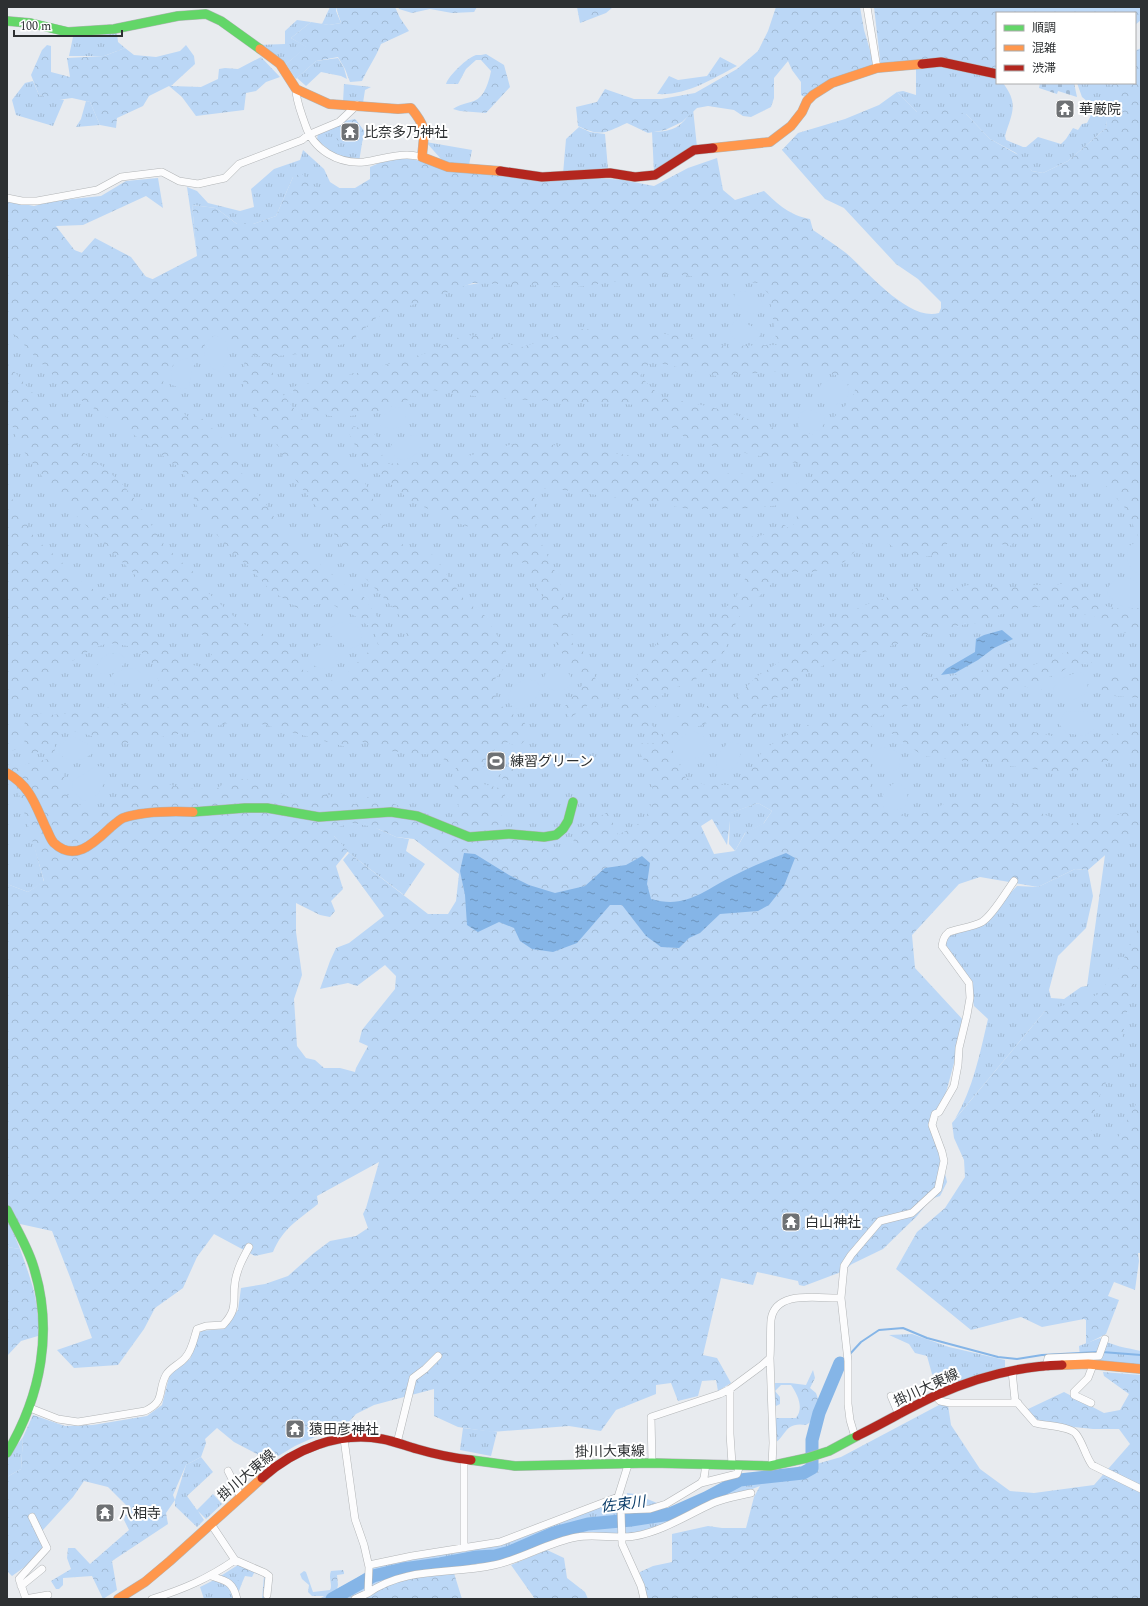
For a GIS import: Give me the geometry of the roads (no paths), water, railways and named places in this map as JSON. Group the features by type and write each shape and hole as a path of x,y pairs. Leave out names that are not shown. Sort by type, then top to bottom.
{"street":[{"path":"867,7 877,68"},
{"path":"7,21 30,23 68,32 114,29 178,16 210,15 221,20 280,64 296,89 296,98 308,135 315,144 334,158 346,161 363,162 407,155 422,157 448,168 496,170 542,177 610,173 635,177 655,175 694,150 770,142 791,126 802,112 807,101 813,95 832,83 877,68 941,62 996,74"},
{"path":"296,89 329,104 398,109 411,108 422,122 424,130 422,157"},
{"path":"7,198 22,201 37,201 97,190 121,177 162,172 179,181 198,184 225,178 239,164 302,140 308,135 339,122 357,105"},
{"path":"7,773 14,777 28,790 53,842 65,850 76,851 90,846 121,819 131,816 166,811 197,812 245,808 266,808 319,817 391,812 404,813 423,818 469,837 477,838 502,834 547,837 557,835 563,829 573,802"},
{"path":"855,1437 850,1420 848,1404 848,1361 841,1298 844,1266 851,1255 880,1221 912,1213 938,1189 944,1161 932,1125 935,1114 939,1112 954,1086 958,1065 959,1048 968,1014 970,998 969,983 942,946 943,940 948,932 983,921 1002,900 1005,893 1014,882"},
{"path":"7,1210 30,1257 35,1272 43,1303 44,1336 36,1385 30,1408 16,1441 7,1453"},
{"path":"30,1408 58,1419 78,1422 145,1411 154,1406 158,1403 167,1374 186,1357 191,1349 197,1329 223,1325 230,1317 234,1306 235,1282 240,1265 249,1247"},
{"path":"772,1465 773,1443 771,1422 770,1358 771,1319 774,1309 779,1304 791,1299 803,1297 841,1298"},
{"path":"1046,1366 1048,1358 1100,1353 1104,1340"},
{"path":"397,1443 412,1378 425,1369 438,1356"},
{"path":"652,1464 651,1416 720,1394 730,1389 770,1358"},
{"path":"1091,1404 1074,1395 1074,1392 1088,1378 1093,1365"},
{"name":"掛川大東線","path":"118,1599 129,1596 170,1562 275,1466 300,1451 318,1444 356,1437 376,1438 419,1450 464,1459 515,1466 652,1464 772,1465 819,1454 935,1396 980,1379 1012,1371 1046,1366 1093,1365 1141,1369"},
{"path":"1012,1371 1015,1400 1035,1423 1070,1429 1076,1433 1088,1459 1092,1464 1141,1489"},
{"path":"621,1512 666,1504 701,1483 737,1474 730,1389"},
{"path":"891,1396 899,1415"},
{"path":"935,1396 940,1401 950,1403 1018,1404"},
{"path":"344,1439 355,1520 364,1545 369,1566 368,1590"},
{"path":"464,1459 464,1548"},
{"path":"701,1483 704,1478 706,1464"},
{"path":"628,1465 618,1497 621,1512 622,1544 641,1586 644,1599"},
{"path":"228,1471 241,1497"},
{"path":"355,1599 368,1590 394,1579 420,1573 493,1566 515,1560 556,1542 578,1537 621,1535 635,1536 670,1524 726,1498 751,1493"},
{"path":"369,1566 412,1556 500,1542 618,1497"},
{"path":"32,1517 47,1548 18,1579 25,1599 48,1595"},
{"path":"211,1524 235,1560 269,1576 267,1595"},
{"path":"152,1599 181,1590 212,1576 235,1560"},
{"path":"21,1586 42,1569"},
{"path":"212,1576 229,1582 235,1590 237,1599"}],"water":[{"path":"1002,630 1013,639 994,648 978,660 955,673 941,675 946,669 975,652 976,639"},
{"path":"464,853 475,854 509,875 529,885 555,893 585,886 605,868 626,865 642,856 650,863 647,884 651,899 674,902 694,897 746,870 786,853 795,858 784,886 769,905 758,911 720,914 700,933 689,938 679,948 661,947 646,936 622,905 610,905 577,943 553,952 532,949 520,941 514,928 499,922 478,932 467,925 465,895 460,871"}],"waterway":[{"path":"849,1355 861,1342 879,1330 903,1328 927,1338 998,1357 1017,1359 1042,1355 1098,1352"},
{"path":"1102,1352 1141,1355"},
{"name":"佐束川","path":"840,1363 845,1358"},
{"name":"佐束川","path":"332,1599 373,1576 403,1569 477,1557 495,1556 510,1552 554,1533 588,1524 631,1520 670,1514 706,1498 740,1480 803,1473 812,1468 812,1440 819,1413 840,1363"}],"place":[{"name":"華厳院","path":"1065,109"},
{"name":"比奈多乃神社","path":"350,132"},
{"name":"練習グリーン","path":"496,761"},
{"name":"白山神社","path":"791,1222"},
{"name":"猿田彦神社","path":"295,1429"},
{"name":"八相寺","path":"105,1513"}]}
